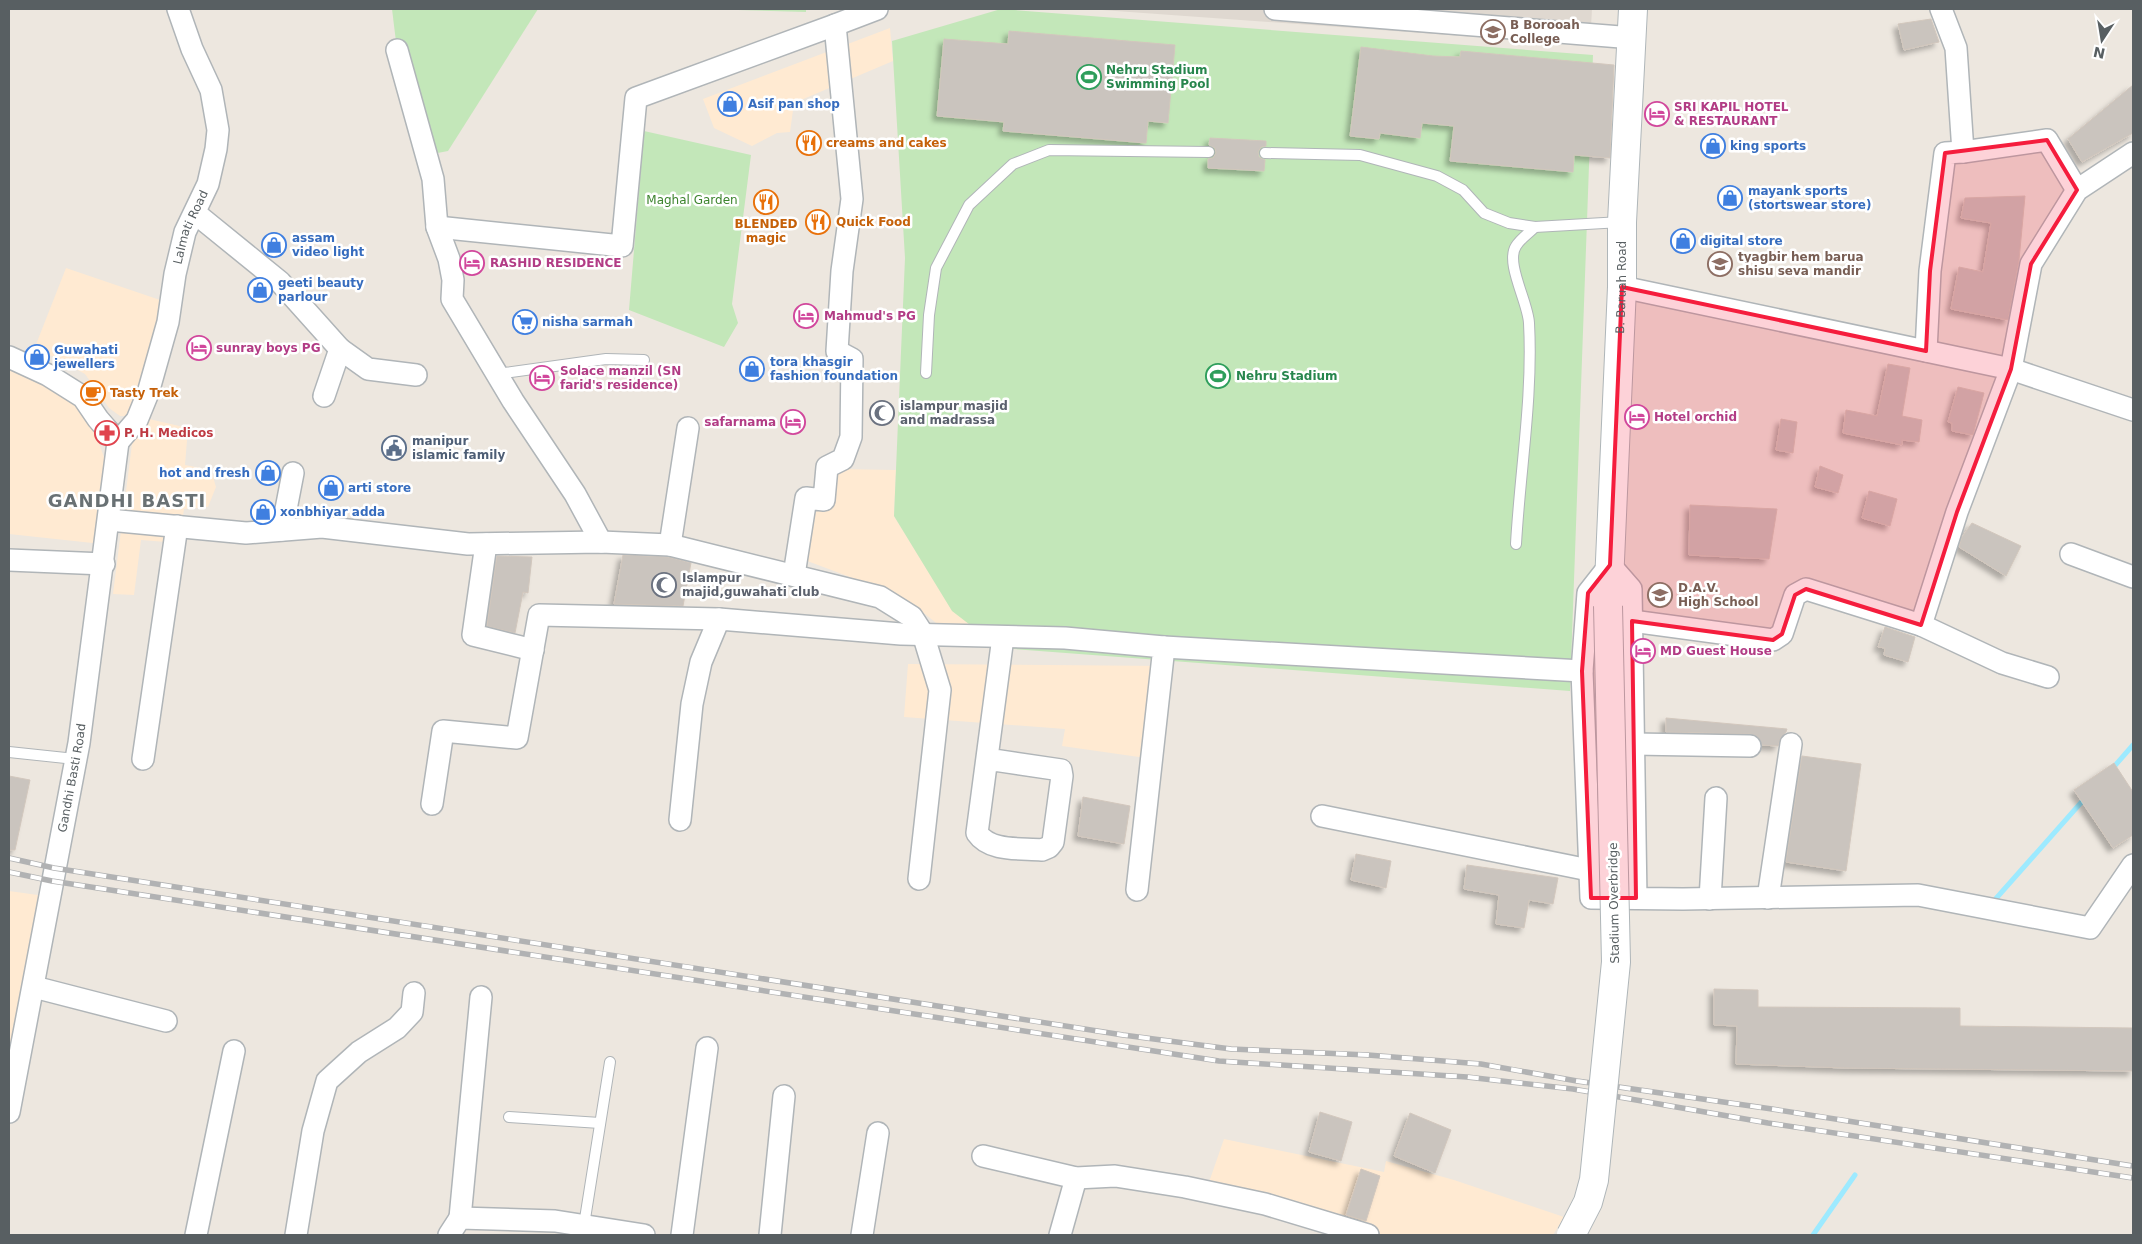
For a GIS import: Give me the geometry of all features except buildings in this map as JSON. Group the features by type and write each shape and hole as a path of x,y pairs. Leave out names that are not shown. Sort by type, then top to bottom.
{"main road":[{"name":"B. Baruah Road","path":"1610,565 1622,287 1622,222 1633,9"},
{"name":"Stadium Overbridge","path":"1571,1235 1588,1202 1594,1180 1616,962 1608,606 1610,565"}],"street":[{"name":"Lalmati Road","path":"118,442 137,420 148,394 168,322 185,232 208,184 218,130 211,90 192,49 178,9"},
{"path":"436,228 622,246 636,98 837,17 877,9"},
{"path":"1274,9 1633,38"},
{"path":"1941,9 1956,48 1963,152"},
{"path":"794,575 806,498 824,500 827,467 843,459 851,437 852,359 837,351 842,271 852,199 837,17"},
{"path":"397,50 433,179 436,228 450,259 454,280 452,299 497,374 575,494 601,542"},
{"path":"1926,351 1930,271 1945,153 2047,140 2077,190"},
{"path":"1921,625 1957,512 2011,369 2031,264 2077,190 2133,153"},
{"path":"195,213 280,282 340,349 368,369 416,375"},
{"path":"1622,287 2011,369 2133,410"},
{"path":"324,396 340,349"},
{"path":"9,357 48,375 83,397 98,419 118,442"},
{"path":"670,545 688,428"},
{"name":"Gandhi Basti Road","path":"9,1112 34,987 75,759 80,743 118,442"},
{"path":"282,530 293,473"},
{"path":"109,520 246,533 322,527 468,544 601,542 670,545 880,597 912,617 923,634 940,690 919,879"},
{"path":"143,759 177,526"},
{"path":"486,544 473,635 533,650"},
{"path":"2071,554 2133,577"},
{"path":"9,560 104,564"},
{"path":"1636,898 1632,589 1610,565 1588,593 1582,671 1591,898 1636,898 1768,898 1918,895 2090,928 2133,865"},
{"path":"1632,621 1773,640 1782,634 1795,595 1806,589 1921,625 2002,662 2048,677"},
{"path":"432,804 443,731 518,738 539,616 719,619 923,634 1003,638 1065,638 1164,647 1582,671"},
{"path":"680,820 692,704 701,662 719,619"},
{"path":"987,759 1061,770 1062,776 1053,842 1049,848 1042,850 991,845 983,841 977,833 1003,638"},
{"path":"1137,890 1164,647"},
{"path":"1634,744 1750,746"},
{"path":"1768,898 1791,744"},
{"path":"1710,898 1716,798"},
{"path":"1322,816 1589,870"},
{"path":"34,987 166,1021"},
{"path":"296,1235 313,1131 326,1081 359,1052 397,1028 412,1012 414,993"},
{"path":"481,997 455,1227 555,1221 644,1235"},
{"path":"682,1235 707,1048"},
{"path":"196,1235 234,1051"},
{"path":"770,1235 784,1096"},
{"path":"862,1235 878,1134"},
{"path":"983,1156 1076,1178 1115,1176 1185,1187 1265,1204 1368,1235"},
{"path":"1060,1235 1076,1178"}],"lane":[{"path":"926,373 929,315 936,268 968,205 1013,164 1049,150 1209,152"},
{"path":"1265,153 1360,155 1437,176 1463,190 1484,212 1508,224 1535,227 1622,222"},
{"path":"1516,544 1527,406 1529,322 1526,302 1514,270 1513,258 1516,246 1535,227"},
{"path":"497,374 606,359 644,360"},
{"path":"9,752 75,759"},
{"path":"584,1226 610,1062"},
{"path":"509,1116 600,1123"}],"highlighted area":[{"path":"2047,140 2077,190 2031,264 2011,369 1957,512 1921,625 1806,589 1795,595 1782,634 1773,640 1632,621 1636,898 1591,898 1582,671 1588,593 1610,565 1622,287 1926,351 1930,271 1945,153"}],"shaded area":[{"name":"B Borooah College","path":"1088,9 1592,9 1590,45"},
{"path":"890,28 893,61 794,103 790,132 777,133 752,146 714,128 703,99"},
{"path":"66,268 163,301 149,366 129,416 120,416 109,408 85,374 35,347"},
{"path":"9,364 55,384 89,415 106,463 102,544 9,534"},
{"path":"149,419 188,428 185,465 211,470 216,487 208,507 184,509 179,543 141,540 134,595 113,594 133,436"},
{"path":"835,469 896,470 894,516 952,610 972,626 941,627 925,614 882,589 802,559 809,507"},
{"path":"908,664 1169,666 1153,759 1062,746 1065,729 904,717"},
{"path":"9,891 45,896 9,1065"},
{"path":"1224,1139 1384,1172 1386,1161 1454,1180 1564,1217 1553,1235 1374,1235 1208,1185"}],"green space":[{"path":"392,9 538,9 448,151 427,155 397,50"},
{"path":"703,9 806,9 806,12"},
{"path":"1001,9 1593,55 1570,691 1000,648 952,611 894,516 905,258 892,41"},
{"name":"Maghal Garden","path":"644,131 751,155 732,304 738,323 724,347 629,310"}],"waterway":[{"path":"2112,769 2133,745"},
{"path":"1992,903 2086,797"},
{"path":"1813,1235 1855,1175"}],"railway":[{"path":"9,858 54,868 1123,1035 1231,1049 1368,1055 1481,1064 1577,1081 1772,1109 2133,1166"},
{"path":"9,872 52,881 1219,1061 1467,1077 1573,1089 1768,1123 2133,1178"}],"place":[{"name":"B Borooah College","path":"1493,32"},
{"name":"Nehru Stadium Swimming Pool","path":"1089,77"},
{"name":"Asif pan shop","path":"730,104"},
{"name":"SRI KAPIL HOTEL & RESTAURANT","path":"1657,114"},
{"name":"creams and cakes","path":"809,143"},
{"name":"king sports","path":"1713,146"},
{"name":"mayank sports (stortswear store)","path":"1730,198"},
{"name":"BLENDED magic","path":"766,202"},
{"name":"Quick Food","path":"818,222"},
{"name":"digital store","path":"1683,241"},
{"name":"assam video light","path":"274,245"},
{"name":"RASHID RESIDENCE","path":"472,263"},
{"name":"tyagbir hem barua shisu seva mandir","path":"1720,264"},
{"name":"geeti beauty parlour","path":"260,290"},
{"name":"Mahmud's PG","path":"806,316"},
{"name":"nisha sarmah","path":"525,322"},
{"name":"sunray boys PG","path":"199,348"},
{"name":"Guwahati jewellers","path":"37,357"},
{"name":"tora khasgir fashion foundation","path":"752,369"},
{"name":"Nehru Stadium","path":"1218,376"},
{"name":"Solace manzil (SN farid's residence)","path":"542,378"},
{"name":"Tasty Trek","path":"93,393"},
{"name":"islampur masjid and madrassa","path":"882,413"},
{"name":"Hotel orchid","path":"1637,417"},
{"name":"safarnama","path":"793,422"},
{"name":"P. H. Medicos","path":"107,433"},
{"name":"manipur islamic family","path":"394,448"},
{"name":"hot and fresh","path":"268,473"},
{"name":"arti store","path":"331,488"},
{"name":"xonbhiyar adda","path":"263,512"},
{"name":"Islampur majid,guwahati club","path":"664,585"},
{"name":"D.A.V. High School","path":"1660,595"},
{"name":"MD Guest House","path":"1643,651"}],"district":[{"name":"GANDHI BASTI","path":"127,501"}]}
